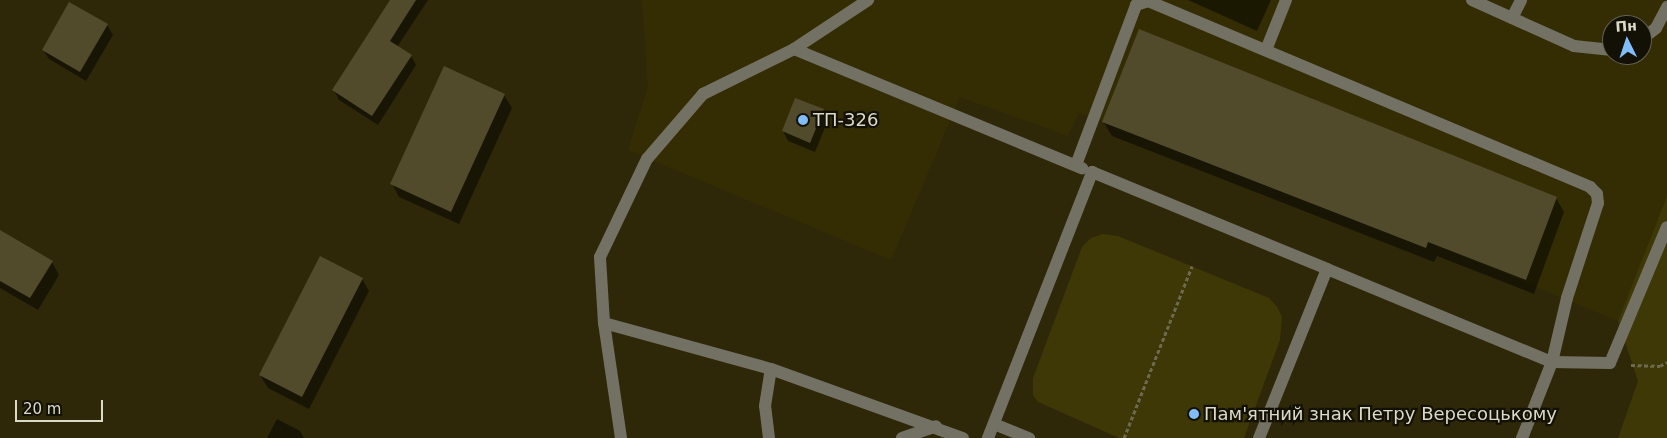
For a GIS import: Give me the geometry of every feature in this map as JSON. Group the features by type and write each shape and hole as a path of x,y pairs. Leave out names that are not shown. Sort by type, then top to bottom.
{"lane":[{"path":"620,438 604,323 600,257 647,159 703,94 794,49 868,0"},
{"path":"1266,50 1286,0"},
{"path":"1472,0 1574,46 1602,49"},
{"path":"1512,18 1521,0"},
{"path":"1076,165 1136,6 1142,1 1266,50 1590,187 1597,194 1598,204 1567,298 1552,362 1522,438"},
{"path":"1652,31 1656,28 1667,7"},
{"path":"794,49 1552,362 1610,363 1667,227"},
{"path":"988,438 1092,172"},
{"path":"1259,438 1327,269"},
{"path":"604,323 771,369 936,426 963,438"},
{"path":"769,438 765,406 771,369"},
{"path":"994,424 1029,438"},
{"path":"902,438 936,426"}],"path":[{"path":"1124,438 1192,266"},
{"path":"1610,363 1660,366 1667,362"}],"shaded area":[{"path":"642,0 1667,0 1667,196 1618,321 1428,242 1426,248 1079,113 1068,136 960,97 891,260 628,150 648,86"},
{"path":"1667,196 1667,438 1618,438 1638,381 1618,321"},
{"path":"1103,234 1118,236 1269,298 1277,307 1282,317 1280,340 1244,438 1119,438 1038,402 1033,395 1033,378 1082,247 1091,238"}],"building":[{"path":"390,0 416,0 390,41 412,55 372,116 332,90"},
{"path":"69,2 108,24 80,72 42,50"},
{"path":"1139,29 1557,197 1526,280 1428,242 1426,248 1102,122"},
{"path":"444,66 505,94 451,212 390,184"},
{"name":"ТП-326","path":"795,98 824,109 810,143 782,131"},
{"path":"0,230 53,261 30,298 0,281"},
{"path":"320,256 363,278 302,397 259,375"}],"place":[{"name":"ТП-326","path":"803,120"},
{"name":"Пам'ятний знак Петру Вересоцькому","path":"1194,414"}]}
